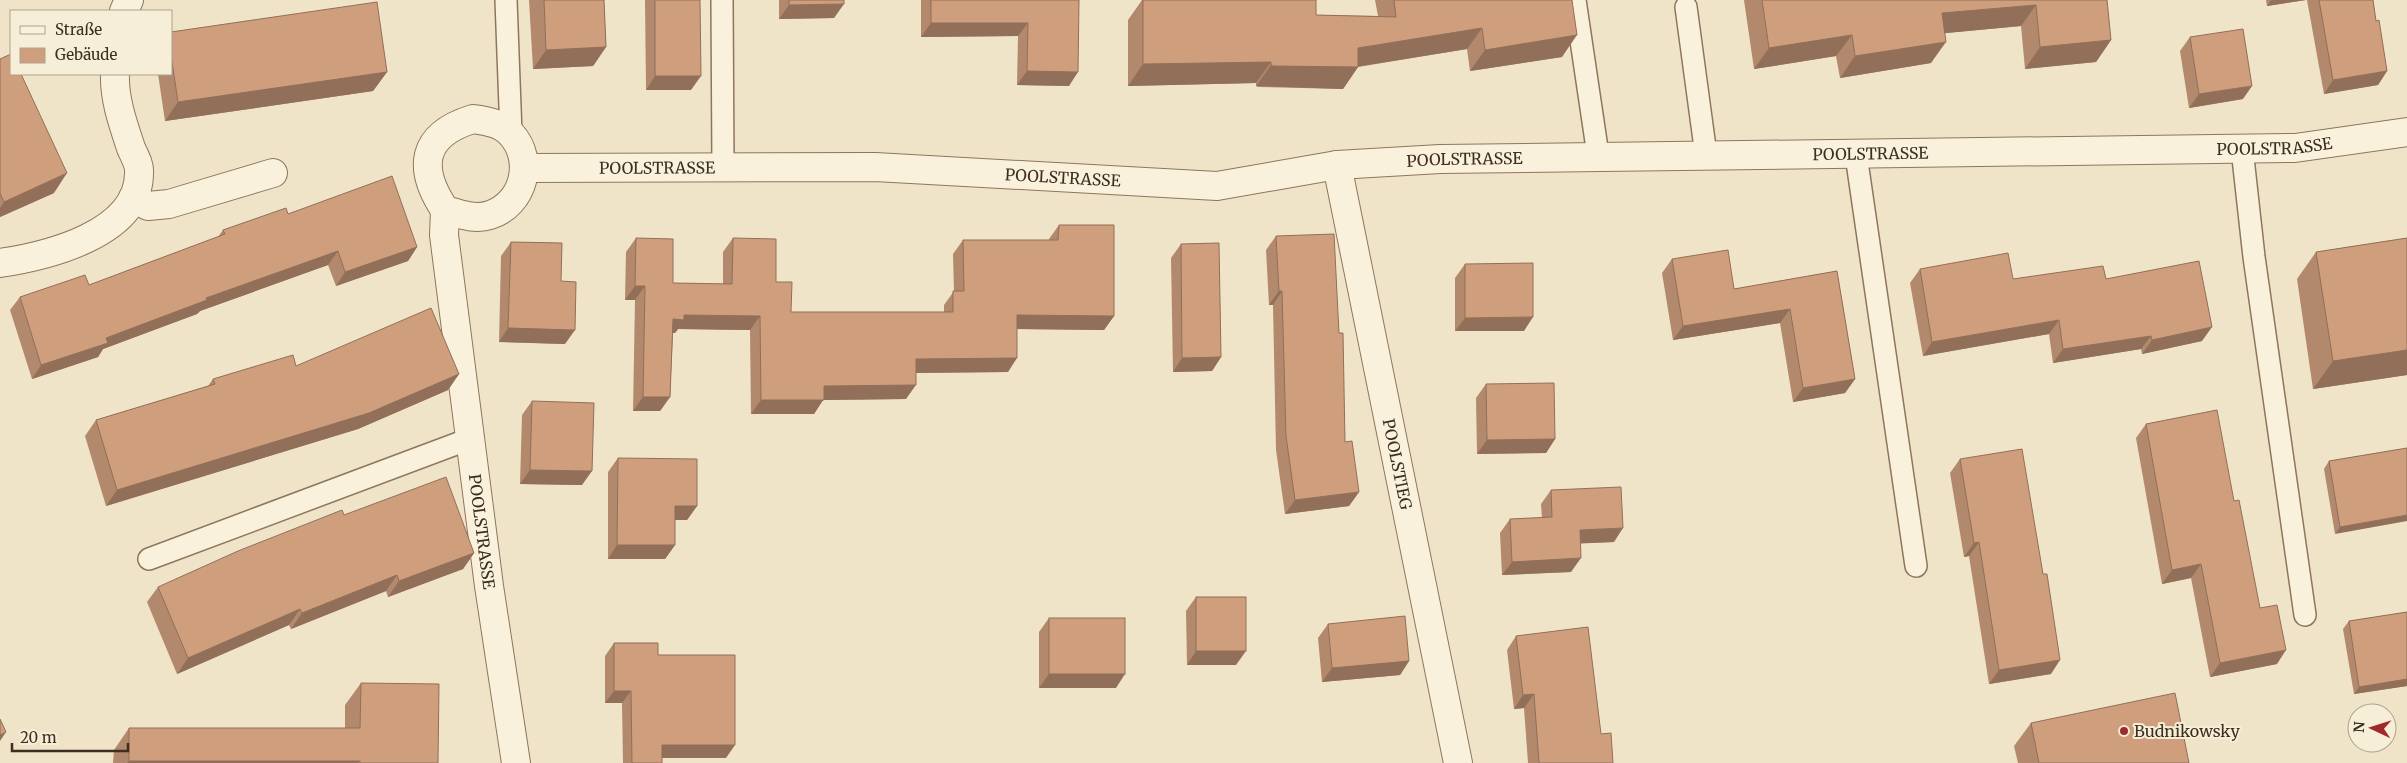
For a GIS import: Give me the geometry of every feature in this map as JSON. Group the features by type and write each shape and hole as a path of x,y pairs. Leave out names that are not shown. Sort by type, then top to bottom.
{"street":[{"path":"0,263 26,259 96,235 122,217 133,198 140,172 125,130 114,89 115,75"},
{"path":"473,119 493,122 511,134 522,151 525,168 520,190 507,206 489,215 469,217 445,210 430,184 428,171 428,159 437,139 453,125 473,119"},
{"name":"POOLSTRASSE","path":"525,168 875,167 1217,186 1336,165 1440,159 1598,155 1856,154 2295,148 2407,132"},
{"name":"POOLSTIEG","path":"1336,165 1458,763"},
{"path":"133,198 148,206 169,204 273,173"},
{"name":"POOLSTRASSE","path":"445,210 444,235 472,438 489,586 516,763"}],"lane":[{"path":"506,0 511,134"},
{"path":"722,0 723,167"},
{"path":"1574,0 1598,155"},
{"path":"1686,7 1706,155"},
{"path":"2242,149 2254,258 2305,615"},
{"path":"1856,154 1916,566"},
{"path":"149,559 472,438"}],"building":[{"path":"544,0 604,0 606,47 546,50"},
{"path":"655,0 700,0 701,76 655,76"},
{"path":"789,0 844,0 844,4 789,5"},
{"path":"931,0 1079,0 1078,72 1027,71 1028,23 931,23"},
{"path":"1143,0 1316,0 1316,15 1396,17 1394,0 1572,0 1577,35 1485,50 1482,28 1358,48 1358,67 1273,66 1271,62 1143,64"},
{"path":"1762,0 2107,0 2111,40 2040,47 2036,5 1942,13 1946,42 1855,56 1852,35 1769,48"},
{"path":"2319,0 2373,0 2376,21 2379,20 2387,71 2333,80"},
{"path":"377,2 387,72 178,102 172,62 172,32"},
{"path":"2243,29 2252,86 2199,94 2190,37"},
{"path":"10,54 10,75 21,75 67,173 4,202 0,193 0,59"},
{"path":"392,176 417,247 345,272 338,251 206,298 207,300 106,338 108,343 41,365 20,297 85,275 89,285 225,234 223,230 286,208 288,214"},
{"path":"1059,225 1114,225 1114,316 1017,315 1017,358 916,359 916,385 824,386 824,400 761,400 760,316 684,315 684,320 673,319 670,397 643,397 645,286 635,286 636,238 673,239 673,283 732,284 733,238 776,239 776,282 792,282 791,312 953,312 953,291 964,291 963,240 1058,240"},
{"path":"1334,234 1339,333 1343,333 1345,442 1352,441 1359,492 1295,500 1286,436 1282,291 1279,291 1276,236"},
{"path":"2407,238 2407,350 2333,361 2316,252"},
{"path":"511,242 562,243 561,281 576,282 575,330 508,328"},
{"path":"1219,243 1221,357 1182,358 1181,244"},
{"path":"1728,250 1734,289 1837,271 1855,379 1803,388 1790,309 1683,326 1672,259"},
{"path":"2008,253 2013,279 2103,266 2106,279 2199,261 2212,327 2152,340 2151,336 2063,349 2059,320 1932,342 1920,269"},
{"path":"1533,263 1533,317 1465,318 1465,264"},
{"path":"431,308 459,374 369,413 117,490 96,420 215,384 213,379 293,355 296,366"},
{"path":"1554,383 1555,439 1487,440 1486,384"},
{"path":"532,401 594,403 592,471 530,470"},
{"path":"2217,410 2234,501 2239,500 2260,608 2277,605 2286,650 2220,663 2201,564 2172,570 2146,424"},
{"path":"2407,448 2407,515 2340,527 2329,461"},
{"path":"2022,449 2043,574 2047,574 2060,660 1999,670 1979,542 1974,543 1960,459"},
{"path":"618,458 697,459 697,506 675,506 675,545 617,545"},
{"path":"446,477 474,553 399,581 397,575 302,613 300,609 188,658 158,587 238,551 342,510 344,515"},
{"path":"1621,487 1623,528 1580,530 1581,558 1512,562 1510,519 1552,517 1551,490"},
{"path":"1196,597 1246,597 1246,651 1196,651"},
{"path":"2407,612 2407,679 2359,687 2349,621"},
{"path":"1405,616 1409,661 1332,668 1328,624"},
{"path":"1049,618 1125,618 1125,674 1049,674"},
{"path":"1588,627 1601,734 1611,733 1613,763 1539,763 1534,694 1523,695 1516,636"},
{"path":"614,643 658,643 658,655 735,655 735,745 662,745 662,763 632,763 631,691 614,691"},
{"path":"361,683 439,684 438,763 129,761 129,728 360,728"},
{"path":"2175,693 2189,763 2039,763 2031,723"},
{"path":"0,719 6,732 0,735"}],"place":[{"name":"Budnikowsky","path":"2124,731"}]}
